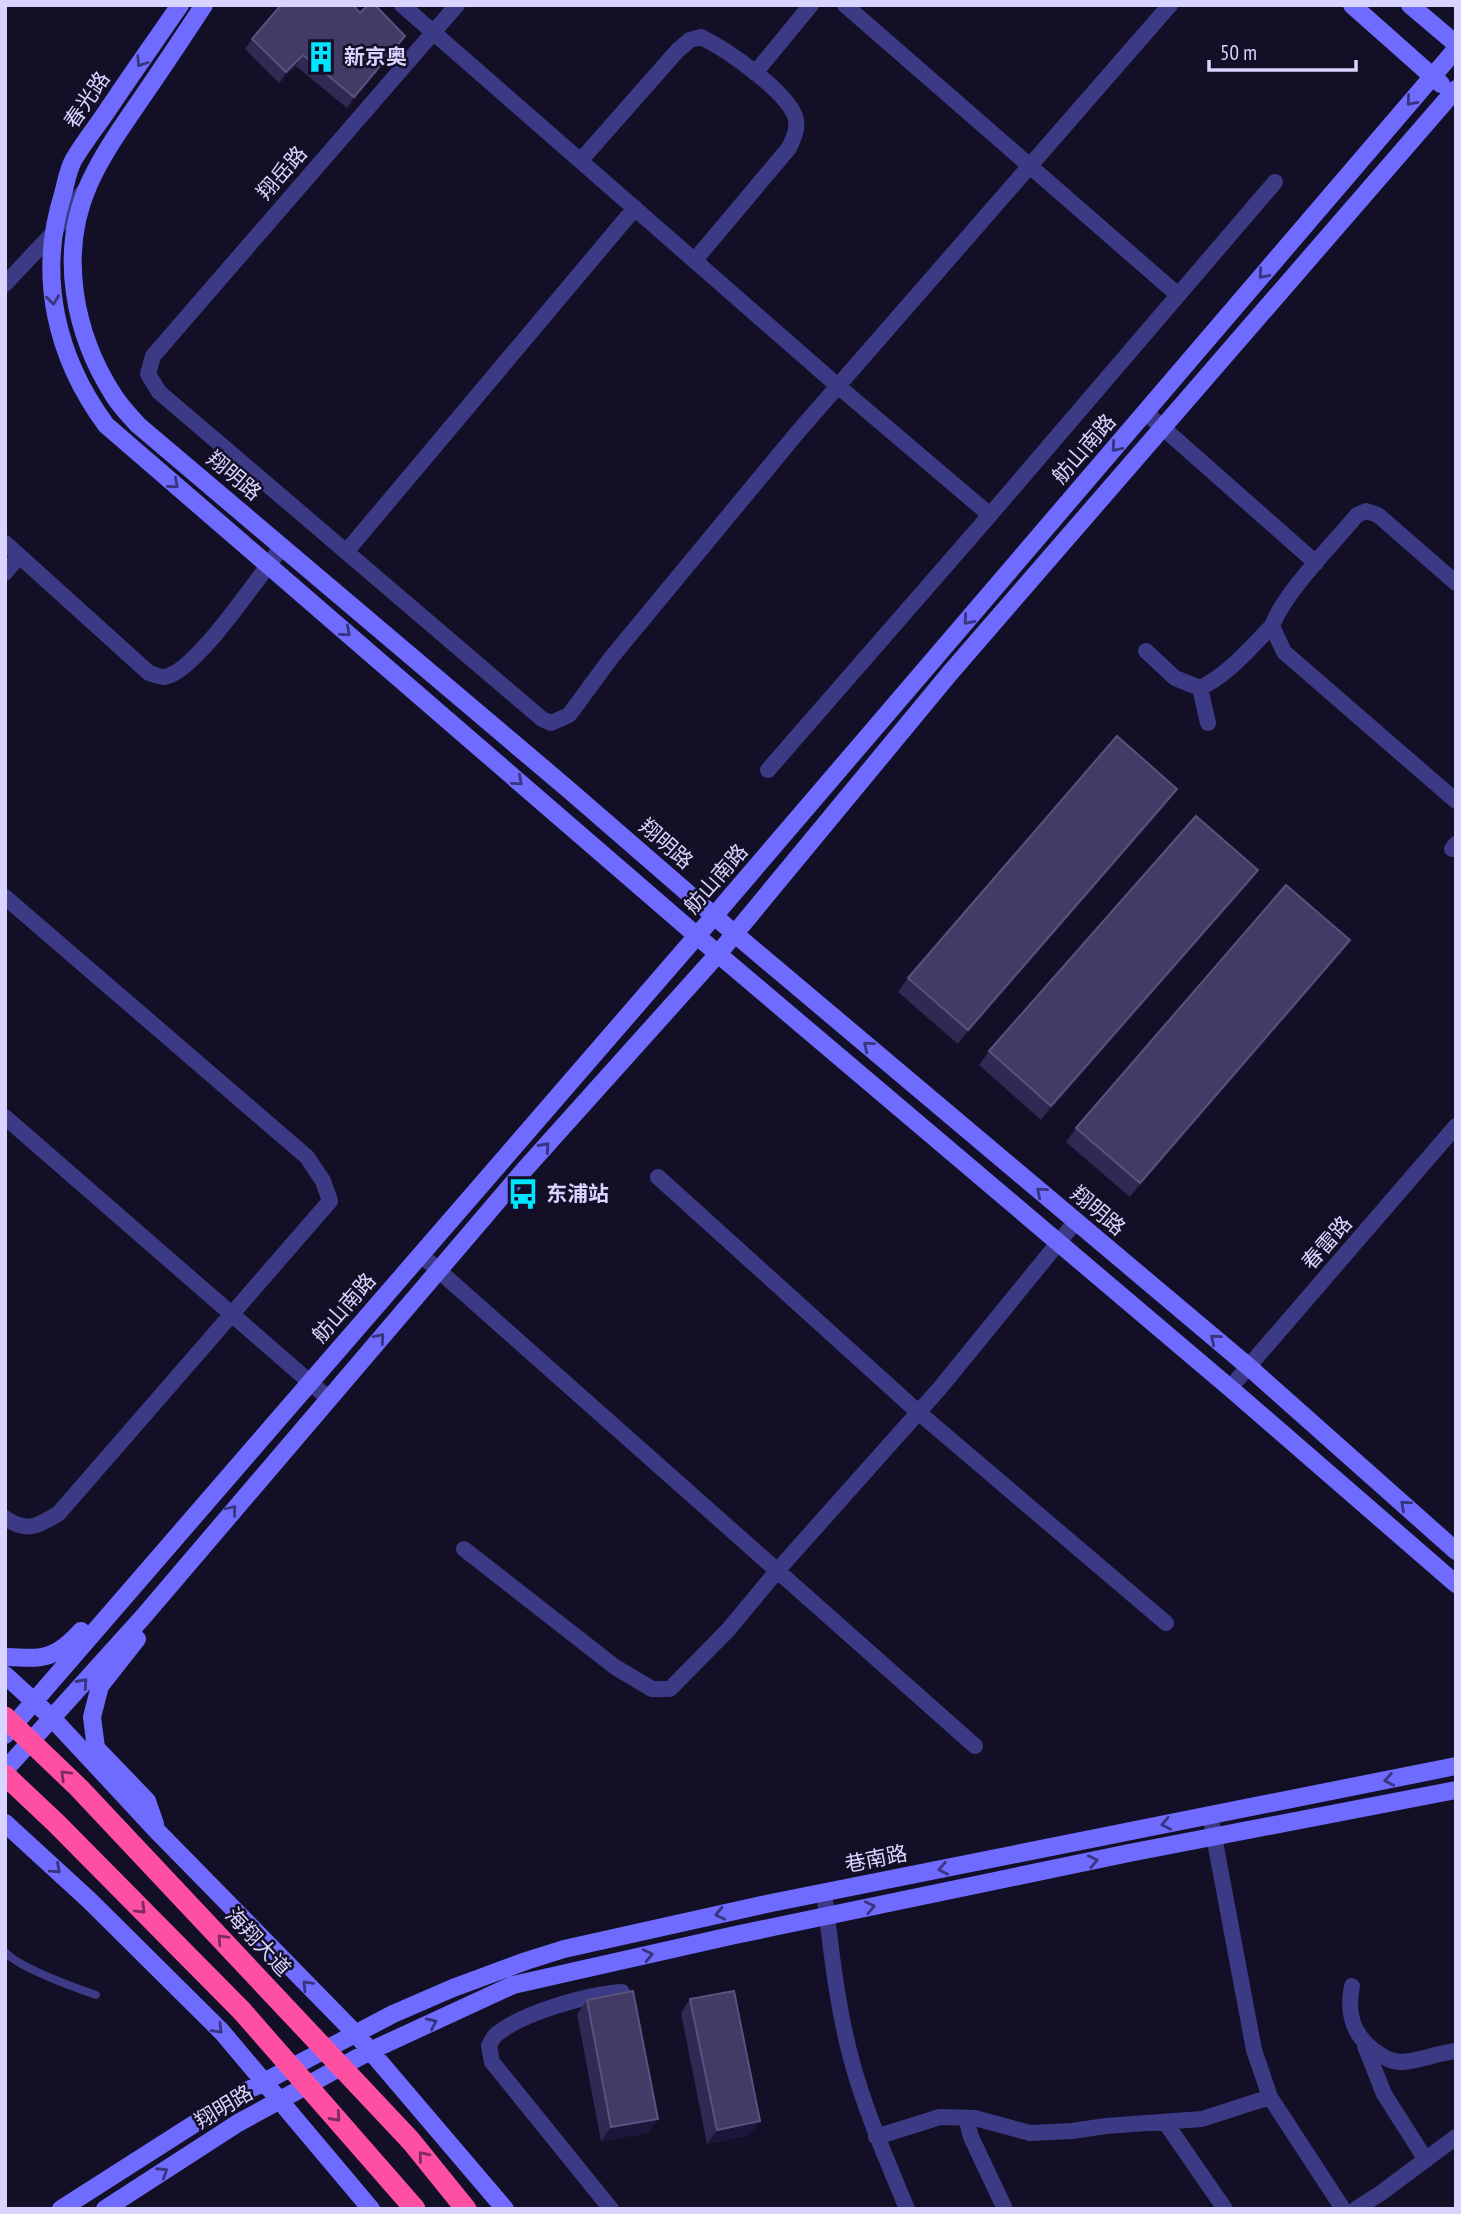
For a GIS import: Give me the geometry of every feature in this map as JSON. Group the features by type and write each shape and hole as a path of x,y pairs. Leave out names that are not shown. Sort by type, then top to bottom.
{"highway":[{"name":"海翔大道","path":"5,1717 79,1788 392,2121 466,2209"},
{"path":"5,1772 242,2011 415,2209"}],"street":[{"name":"春光路","path":"54,232 73,161 180,5"},
{"name":"春光路","path":"89,184 115,137 205,5"},
{"path":"402,5 838,386 990,515"},
{"name":"翔岳路","path":"346,552 159,393 148,374 153,356 457,5"},
{"path":"755,74 811,5"},
{"path":"845,5 1178,295"},
{"path":"635,208 346,552 542,719 551,723 569,715 611,658 838,386 1170,5"},
{"path":"5,1772 525,1169 718,954 950,673 1455,93 1432,77 1352,5"},
{"path":"1410,5 1456,47"},
{"path":"581,160 678,50 690,40 701,37 711,42 755,74 789,105 796,118 796,132 789,148 695,260"},
{"name":"舫山南路","path":"5,1735 698,935 1456,47"},
{"path":"768,770 1275,182"},
{"path":"5,284 54,232 89,184"},
{"name":"翔明路","path":"89,184 78,219 72,255 74,288 81,327 94,360 110,388 138,425 735,934 1249,1367 1456,1551"},
{"path":"54,232 51,283 56,323 71,366 87,399 106,425 718,954 1230,1388 1456,1584"},
{"path":"1145,412 1316,563"},
{"path":"1146,651 1175,678 1200,688 1210,684 1272,626 1277,613 1316,563 1357,515 1366,511 1378,515 1456,583"},
{"path":"5,543 149,673 164,677 183,669 223,625 283,546"},
{"path":"5,573 19,556"},
{"path":"1272,626 1284,652 1456,801"},
{"path":"1200,688 1208,723"},
{"path":"5,897 307,1157 323,1181 330,1200 59,1513 39,1526 18,1526 5,1518"},
{"path":"5,1117 328,1398"},
{"name":"春雷路","path":"1230,1388 1456,1126"},
{"path":"658,1177 918,1412 1167,1623"},
{"path":"464,1549 615,1667 652,1689 670,1689 728,1630 918,1412 1076,1221"},
{"path":"420,1254 975,1746"},
{"path":"5,1657 50,1657 69,1644 148,1556 193,1516"},
{"path":"159,1833 147,1801 96,1748 92,1717 100,1686 182,1583 213,1534"},
{"path":"5,1675 52,1718 159,1833 355,2033 505,2209"},
{"name":"巷南路","path":"322,2052 355,2033 453,1987 539,1957 577,1947 824,1892 1456,1766"},
{"path":"370,2051 513,1985 827,1916 1456,1790"},
{"path":"1210,1815 1254,2050 1270,2097 1343,2209"},
{"path":"5,1823 89,1900 222,2032 371,2209"},
{"path":"824,1892 836,1983 851,2062 876,2137 907,2209"},
{"path":"1352,1986 1348,2005 1353,2026 1370,2053 1384,2094 1426,2161"},
{"path":"611,2209 492,2062 489,2046 496,2034 546,2010 596,1994 622,1992"},
{"path":"1363,2042 1384,2059 1401,2062 1456,2051"},
{"name":"翔明路","path":"105,2209 239,2123 370,2051"},
{"name":"翔明路","path":"61,2209 241,2094 322,2052"},
{"path":"876,2137 940,2117 993,2122 1030,2133 1202,2119 1270,2097"},
{"path":"966,2118 971,2137 1005,2209"},
{"path":"1165,2122 1225,2209"},
{"path":"1356,2209 1456,2137"}],"lane":[{"path":"5,1952 24,1967 96,1995"}],"building":[{"name":"新京奥","path":"281,5 353,5 360,13 368,5 375,5 405,36 354,97 303,55 286,72 252,39"},
{"path":"1117,736 1177,789 968,1030 908,978"},
{"path":"1196,816 1258,870 1051,1106 989,1051"},
{"path":"1286,885 1350,940 1140,1183 1076,1128"},
{"path":"633,1991 658,2119 611,2127 587,2000"},
{"path":"734,1991 760,2121 717,2130 690,1999"}],"place":[{"name":"新京奥","path":"321,57"},
{"name":"东浦站","path":"523,1194"}]}
